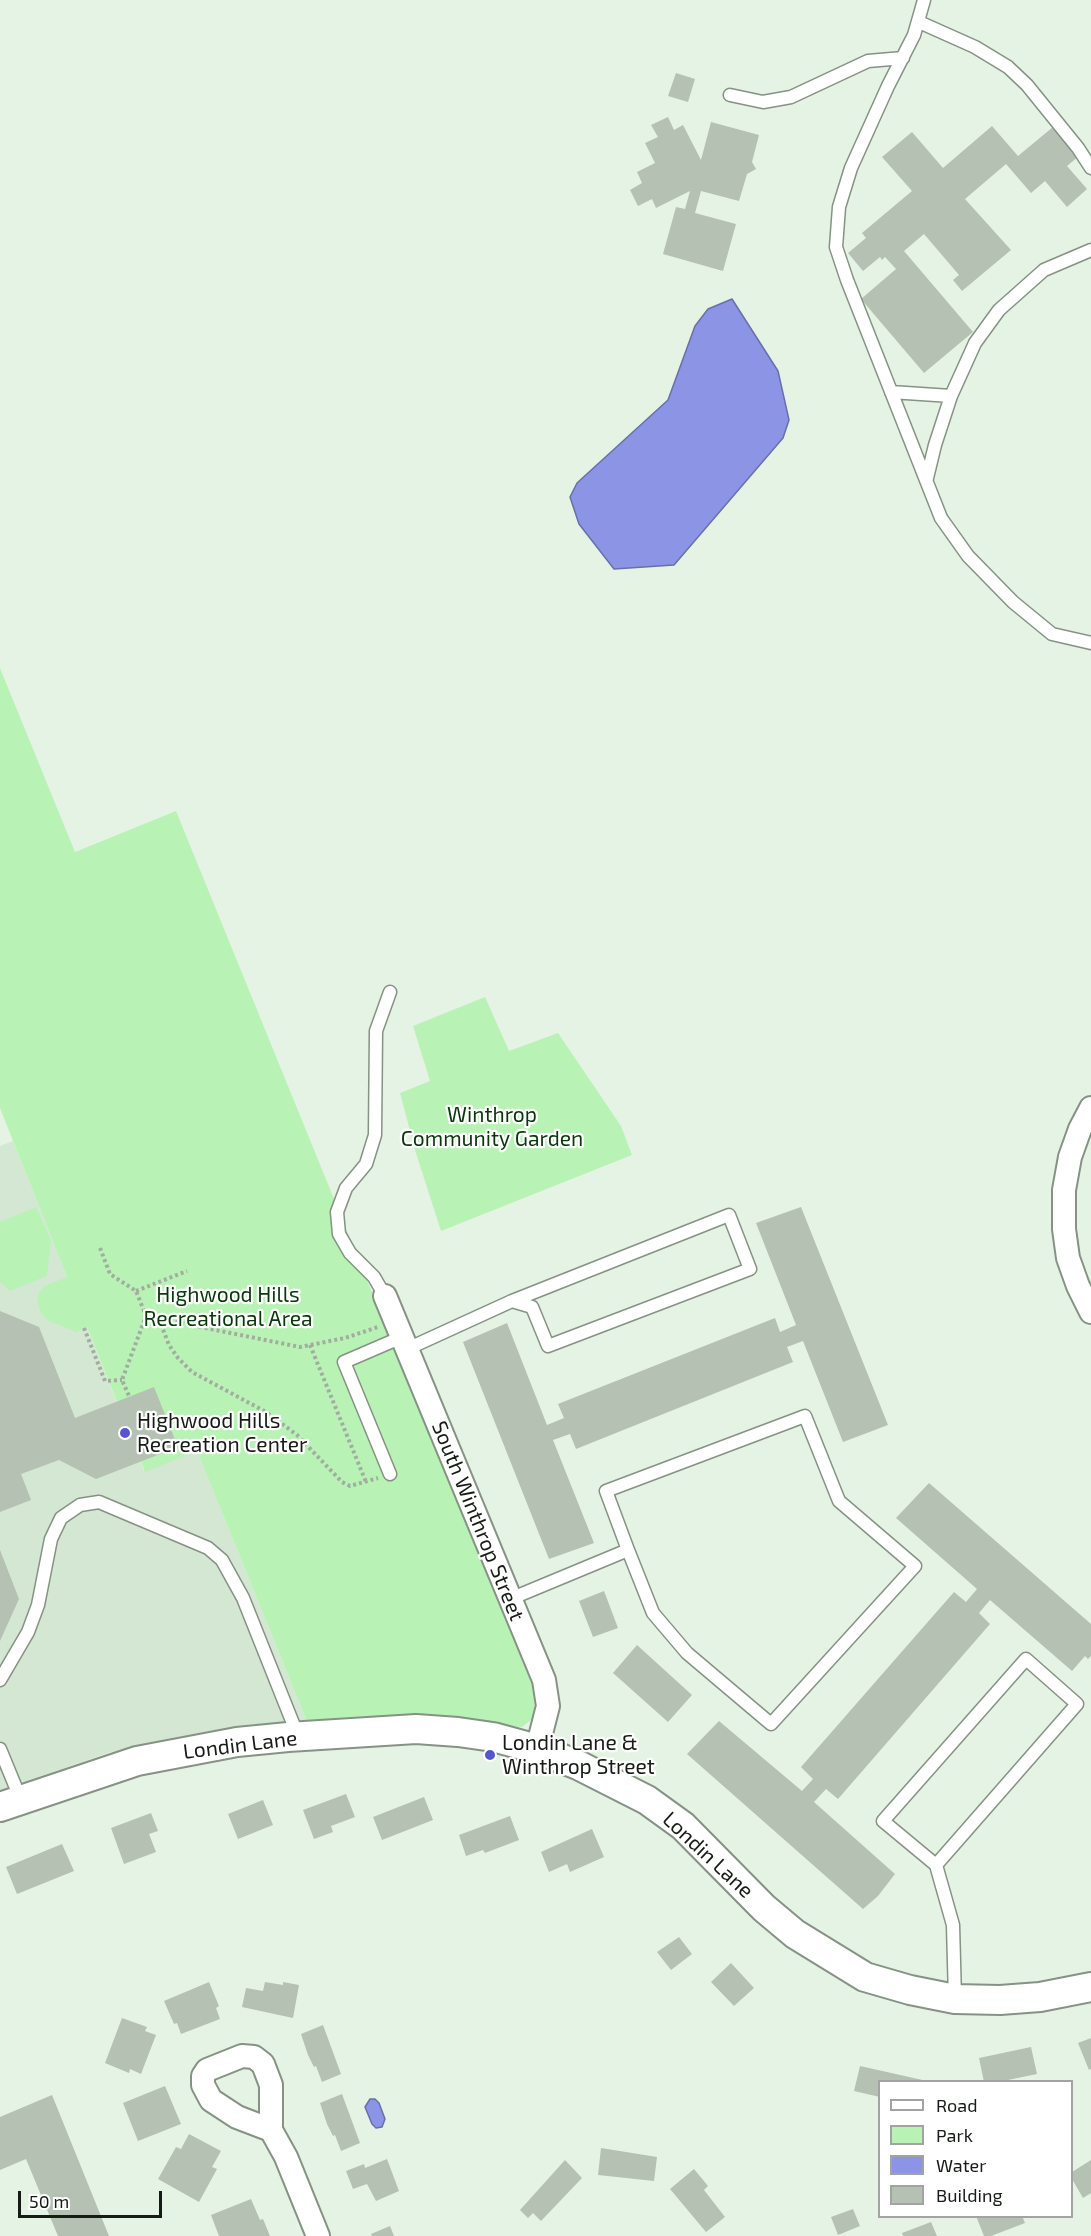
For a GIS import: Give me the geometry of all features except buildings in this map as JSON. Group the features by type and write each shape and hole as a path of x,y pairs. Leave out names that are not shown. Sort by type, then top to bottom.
{"street":[{"path":"1091,1108 1080,1129 1070,1157 1064,1190 1064,1229 1068,1258 1091,1312"},
{"name":"South Winthrop Street","path":"385,1296 544,1680 548,1706 537,1749"},
{"name":"Londin Lane","path":"10,1803 137,1761 237,1742 387,1730 437,1730 493,1737 537,1749 578,1765 614,1782 665,1813 690,1833 764,1908 795,1934 865,1977 910,1990 955,1999 1000,2000 1040,1997 1091,1987"},
{"path":"271,2130 286,2157 318,2236"}],"lane":[{"path":"924,0 919,22 851,168 839,207 836,247 942,518 968,556 1005,594 1052,634 1091,643"},
{"path":"919,22 975,47 1008,68 1041,103 1078,148 1091,168"},
{"path":"730,95 763,102 791,97 868,61 903,58"},
{"path":"927,478 951,396 975,343 999,310 1044,270 1091,250"},
{"path":"891,392 951,396"},
{"path":"385,1296 374,1277 350,1253 339,1234 336,1212 346,1188 366,1164 375,1135 376,1031 390,992"},
{"path":"390,1474 344,1362 402,1336 512,1301 729,1215 750,1269 548,1346 532,1307 512,1301"},
{"path":"805,1416 839,1501 915,1566 771,1724 687,1653 653,1613 628,1550 606,1491 805,1416"},
{"path":"0,1680 28,1632 38,1605 51,1539 61,1518 80,1504 99,1502 208,1548 222,1560 243,1598 299,1737"},
{"path":"510,1599 628,1550"},
{"path":"936,1865 1077,1704 1026,1659 883,1821 936,1865 953,1925 955,1999"},
{"path":"0,1749 10,1803"}],"path":[{"path":"100,1248 110,1274 136,1291 146,1316 122,1380 129,1396"},
{"path":"136,1291 187,1271"},
{"path":"146,1316 300,1347 345,1338 402,1336"},
{"path":"161,1318 169,1346 192,1372 266,1412 297,1435 342,1482 350,1486 390,1474"},
{"path":"84,1328 105,1381 122,1380"},
{"path":"310,1345 366,1482"}],"shaded area":[{"path":"13,1141 144,1471 197,1451 308,1724 210,1731 168,1740 108,1753 0,1790 0,1146"}],"green space":[{"name":"Highwood Hills Recreational Area","path":"0,668 75,852 176,811 532,1685 535,1709 531,1720 522,1727 308,1724 197,1451 145,1472 87,1327 76,1332 47,1320 41,1313 37,1301 39,1292 45,1286 67,1277 0,1108"},
{"name":"Winthrop Community Garden","path":"485,997 509,1051 558,1033 621,1126 632,1155 441,1231 415,1150 400,1093 430,1081 413,1026"},
{"path":"36,1207 51,1240 47,1276 10,1291 0,1282 0,1222"}],"water":[{"path":"732,299 778,371 789,420 783,438 674,565 614,569 579,524 570,497 577,483 668,400 695,326 708,309"},
{"path":"370,2099 375,2099 379,2103 385,2119 382,2127 376,2128 372,2124 365,2107"}],"place":[{"name":"Highwood Hills Recreation Center","path":"125,1433"},
{"name":"Londin Lane & Winthrop Street","path":"490,1755"}]}
